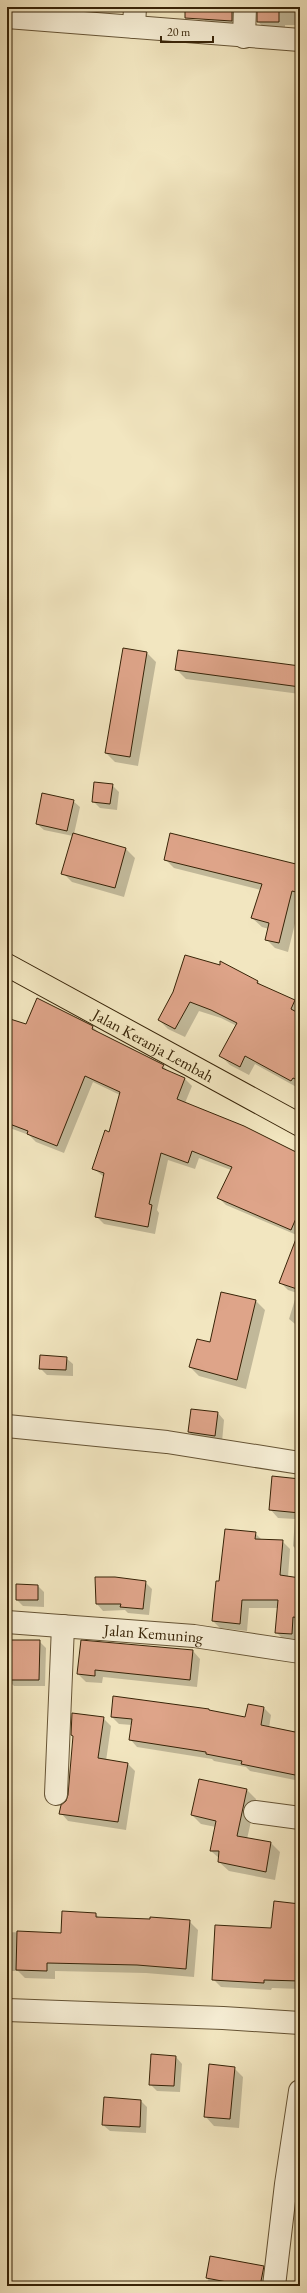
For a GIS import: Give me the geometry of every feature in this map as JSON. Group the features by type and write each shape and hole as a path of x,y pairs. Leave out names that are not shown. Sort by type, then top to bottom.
{"main road":[{"name":"Jalan Keranja Lembah","path":"7,965 300,1125"}],"street":[{"path":"244,37 245,7"},
{"path":"7,17 135,17 244,37 300,40"},
{"path":"7,1426 167,1442 300,1463"},
{"name":"Jalan Kemuning","path":"7,1622 194,1636 300,1652"},
{"path":"56,1794 63,1626"},
{"path":"255,1812 300,1818"},
{"path":"7,2010 223,2018 300,2023"},
{"path":"274,2286 286,2184 300,2091"}],"building":[{"path":"185,7 232,7 232,21 185,18"},
{"path":"257,7 279,7 279,22 257,22"},
{"path":"123,648 147,652 130,757 105,753"},
{"path":"178,650 300,666 300,687 175,670"},
{"path":"94,782 113,784 110,804 92,802"},
{"path":"42,793 74,800 67,831 36,824"},
{"path":"73,833 126,848 115,888 61,874"},
{"path":"170,833 300,865 300,893 292,891 279,943 265,940 269,923 251,918 262,884 164,860"},
{"path":"185,955 220,965 220,961 258,981 257,983 295,1000 291,1009 300,1014 300,1081 293,1078 291,1081 245,1056 240,1067 219,1056 237,1023 211,1010 190,1002 175,1029 158,1020 173,992"},
{"path":"37,998 93,1026 92,1029 164,1065 162,1068 185,1078 177,1099 244,1126 300,1154 300,1209 291,1230 217,1198 232,1167 192,1151 188,1163 161,1153 149,1204 152,1205 148,1227 95,1217 104,1173 92,1169 105,1130 109,1132 120,1092 85,1076 57,1146 27,1134 28,1131 7,1123 7,1018 26,1024"},
{"path":"300,1231 300,1290 279,1283"},
{"path":"221,1292 256,1300 237,1380 189,1367 197,1339 210,1342"},
{"path":"40,1355 67,1357 66,1370 39,1369"},
{"path":"191,1409 218,1412 215,1436 188,1432"},
{"path":"272,1476 300,1479 300,1513 269,1510"},
{"path":"225,1529 256,1532 255,1539 283,1540 280,1575 300,1578 300,1618 293,1617 292,1634 275,1633 278,1600 242,1600 240,1624 212,1621 216,1581 219,1581"},
{"path":"95,1577 115,1577 146,1581 143,1609 120,1607 121,1604 96,1604"},
{"path":"16,1584 38,1585 38,1600 16,1600"},
{"path":"7,1640 40,1640 39,1680 7,1680"},
{"path":"81,1640 193,1650 190,1680 95,1670 95,1676 77,1674"},
{"path":"113,1696 209,1709 245,1717 248,1704 264,1707 261,1725 300,1733 300,1776 241,1764 242,1761 206,1754 206,1752 129,1740 132,1719 111,1717"},
{"path":"72,1713 104,1717 98,1758 128,1763 118,1822 59,1814 61,1805 66,1801 68,1795 73,1736 71,1735"},
{"path":"199,1779 247,1789 237,1836 271,1842 266,1872 218,1862 219,1851 210,1851 216,1821 191,1815"},
{"path":"274,1901 300,1904 300,1981 264,1980 264,1983 212,1980 215,1925 271,1928"},
{"path":"62,1911 96,1913 96,1917 150,1919 150,1917 190,1920 186,1969 137,1965 47,1963 47,1971 16,1970 17,1931 61,1933"},
{"path":"151,2054 176,2056 174,2086 149,2085"},
{"path":"209,2064 235,2067 230,2119 204,2117"},
{"path":"104,2097 141,2100 140,2127 102,2125"},
{"path":"210,2256 264,2266 260,2286 248,2286 206,2278"}]}
